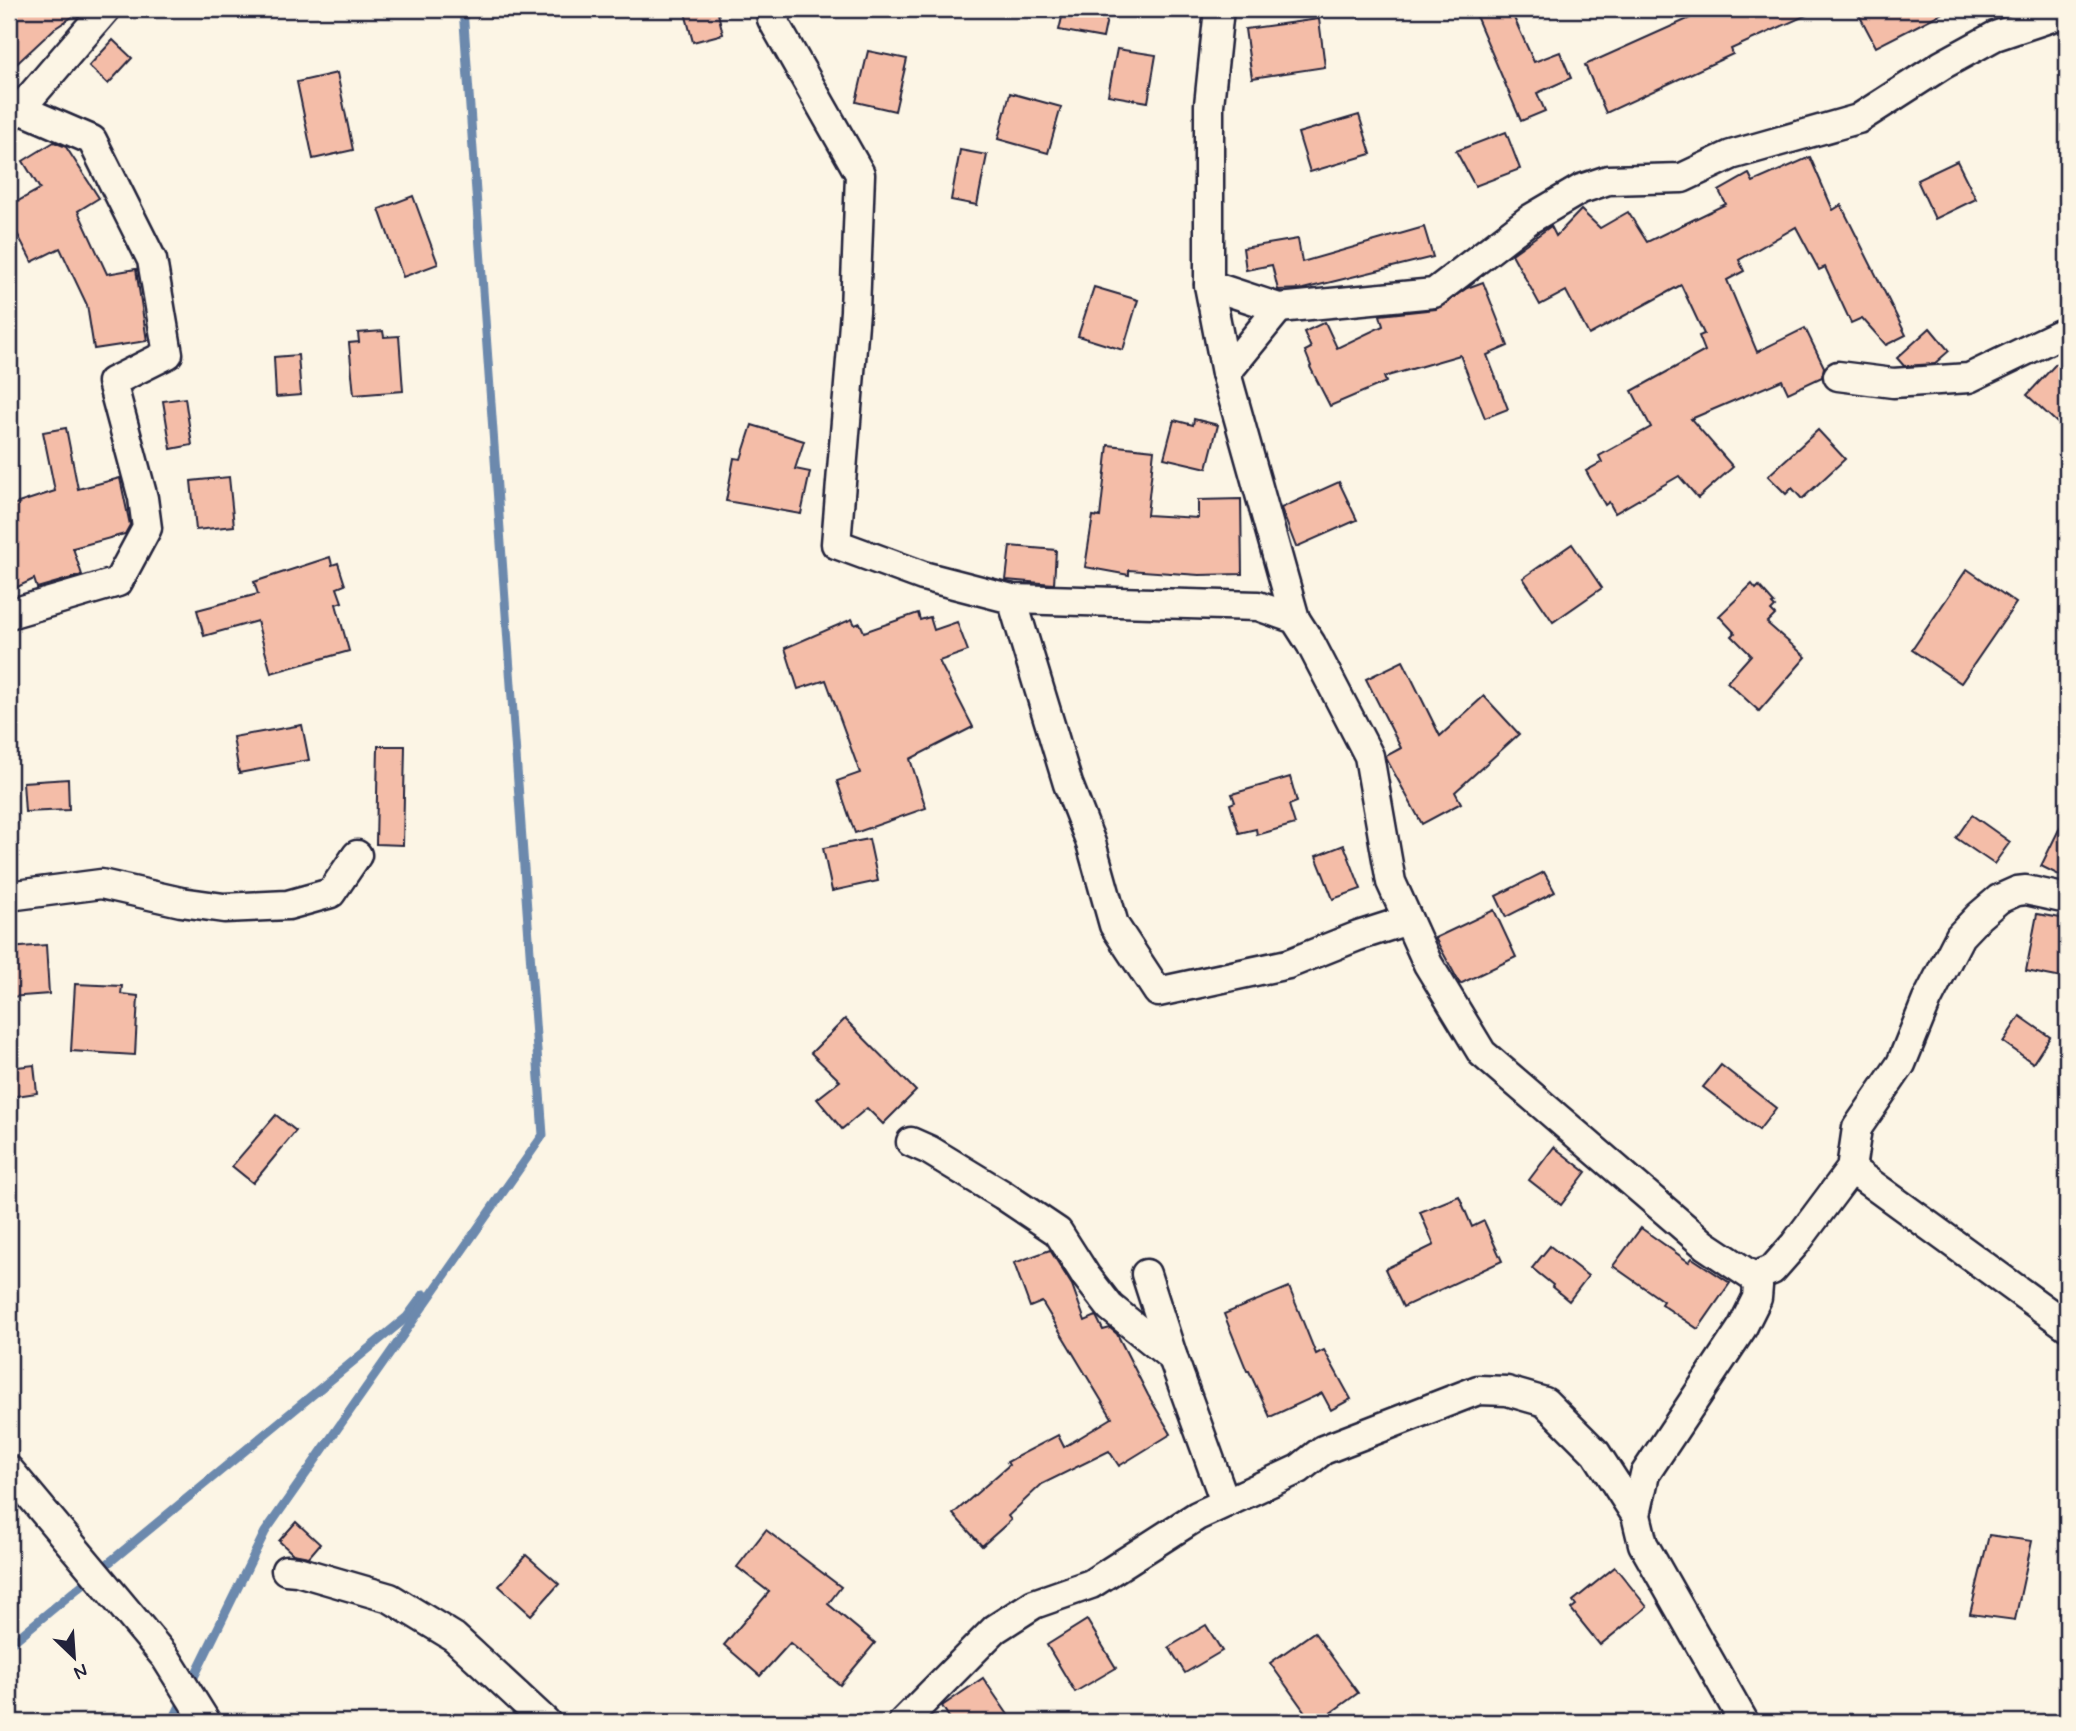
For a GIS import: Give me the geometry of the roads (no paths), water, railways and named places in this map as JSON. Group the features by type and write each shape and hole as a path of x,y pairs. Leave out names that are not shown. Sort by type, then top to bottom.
{"street":[{"path":"9,614 118,582 147,528 143,498 112,382 169,354 152,260 92,140 14,113 106,9"},
{"path":"779,9 772,19 860,174 855,310 836,544 923,576 1012,599 1258,606 1295,618"},
{"path":"1219,9 1209,105 1209,285 1226,373 1295,618 1369,756 1391,882 1428,964 1482,1053 1705,1245 1753,1277 1758,1286 1757,1298 1742,1328 1645,1475 1636,1515"},
{"path":"1209,285 1279,308 1434,293 1530,219 1581,189 1608,180 1682,178 1731,155 1858,119 1942,65 1995,36 2067,12"},
{"path":"1226,373 1279,308"},
{"path":"1838,376 1893,383 1969,378 2060,334 2067,336"},
{"path":"1012,599 1068,784 1091,843 1114,925 1158,992 1287,964 1408,920"},
{"path":"9,896 101,884 181,902 224,908 288,905 331,893 357,855"},
{"path":"1753,1277 1772,1270 1796,1244 1851,1169 1857,1128 1901,1064 1927,1000 1961,936 1979,916 2017,891 2026,890 2067,899"},
{"path":"911,1142 929,1150 1058,1231 1086,1276 1110,1307 1173,1358"},
{"path":"1851,1169 2067,1326"},
{"path":"1146,1274 1225,1502"},
{"path":"903,1722 995,1629 1034,1604 1091,1584 1197,1516 1299,1469 1323,1450 1478,1390 1507,1391 1545,1402 1596,1453 1636,1515 1643,1544 1744,1722"},
{"path":"9,1470 166,1658 206,1722"},
{"path":"286,1570 390,1598 454,1637 546,1722"}],"waterway":[{"path":"172,1722 265,1532 543,1135 463,9"},
{"path":"9,1645 407,1317 424,1294"}]}
